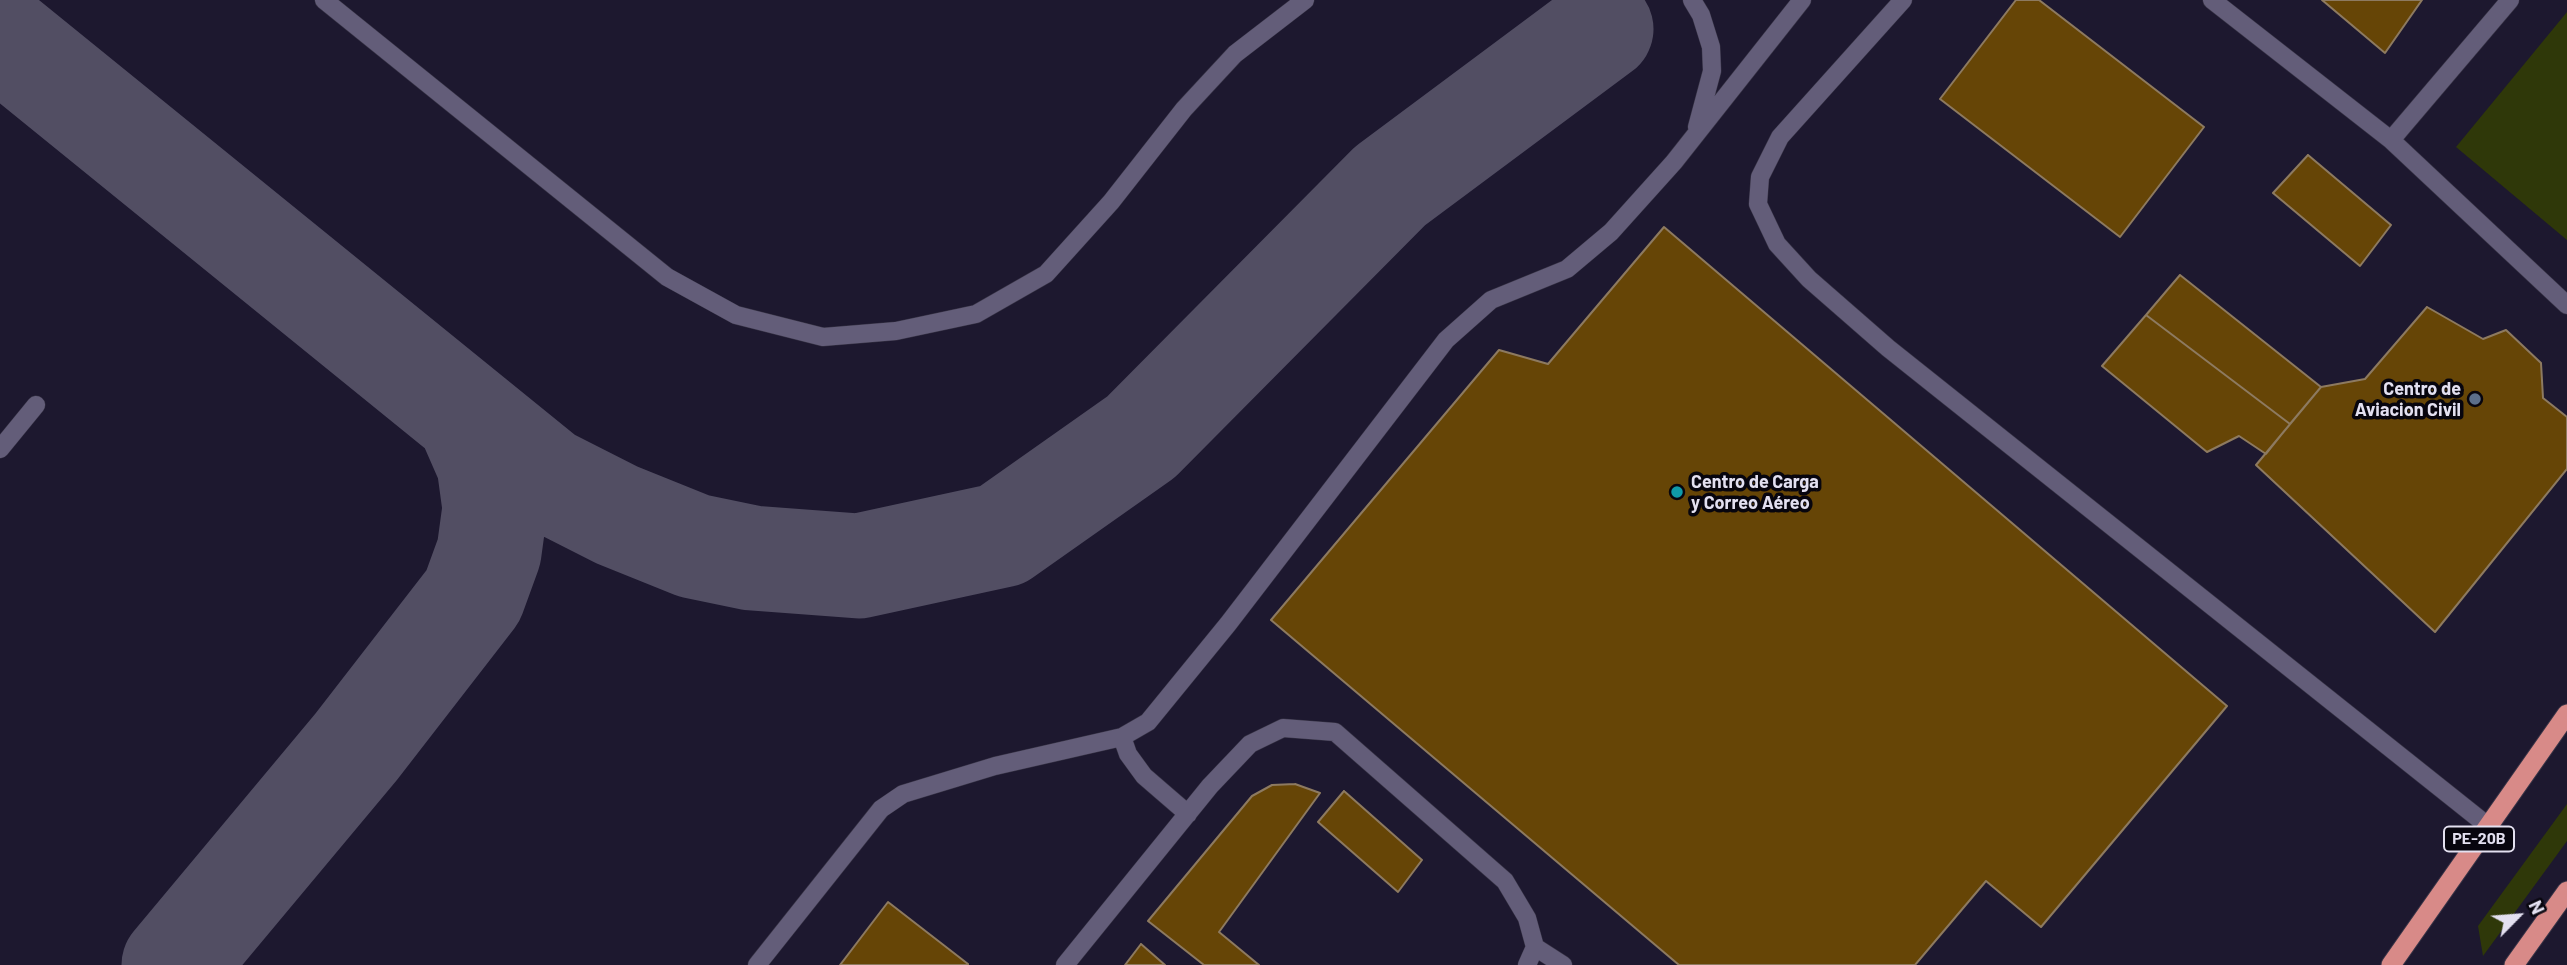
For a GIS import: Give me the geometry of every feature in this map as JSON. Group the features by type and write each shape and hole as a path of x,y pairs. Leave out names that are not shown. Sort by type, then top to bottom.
{"highway":[{"name":"PE-20B","path":"2390,965 2567,714"},
{"path":"2514,965 2567,891"}],"lane":[{"path":"324,0 667,277 736,315 823,337 896,331 976,314 1046,274 1111,202 1184,108 1234,54 1305,0"},
{"path":"1692,0 1701,15 1711,47 1712,71 1694,138"},
{"path":"757,965 881,809 903,794 995,766 1122,737 1148,723 1228,624 1446,340 1491,299 1567,269 1611,232 1694,138 1802,0"},
{"path":"1903,0 1780,137 1760,177 1758,204 1777,244 1809,279 1888,348 2488,826"},
{"path":"2212,0 2391,140 2567,305"},
{"path":"2391,140 2510,0"},
{"path":"0,449 36,405"},
{"path":"1065,965 1188,814 1250,744 1283,729 1335,732 1505,881 1527,918 1535,947 1527,965"},
{"path":"1122,737 1128,754 1144,776 1188,814"},
{"path":"1535,947 1563,965"}],"green space":[{"path":"2567,12 2567,240 2456,147"},
{"path":"2567,804 2567,841 2483,956 2478,926"}],"building":[{"path":"2016,0 2039,0 2204,127 2120,237 1940,99"},
{"path":"2322,0 2422,0 2385,53"},
{"path":"2308,155 2391,225 2360,266 2273,193"},
{"name":"Centro de Carga y Correo Aéreo","path":"1664,227 2227,706 2041,927 1986,881 1915,965 1679,965 1271,620 1499,350 1548,364"},
{"path":"2180,275 2321,387 2290,424 2146,315"},
{"path":"2427,307 2483,339 2506,330 2541,363 2543,398 2567,417 2567,469 2435,632 2256,465 2321,387 2365,379"},
{"path":"2146,315 2290,424 2266,454 2239,436 2207,452 2102,366"},
{"path":"1295,784 1320,793 1219,932 1259,965 1204,965 1148,921 1252,796 1272,785"},
{"path":"1344,791 1422,860 1398,892 1318,822"},
{"path":"888,902 968,964 968,965 840,965"},
{"path":"1141,944 1165,965 1125,965"}],"taxiway":[{"path":"0,36 546,479 617,515 694,546 752,558 859,566 1002,535 1141,437 1390,186 1601,29"},
{"path":"174,965 356,747 473,596 489,552 495,508 489,464 468,416"}],"place":[{"name":"Centro de Aviacion Civil","path":"2475,399"},
{"name":"Centro de Carga y Correo Aéreo","path":"1677,492"}]}
